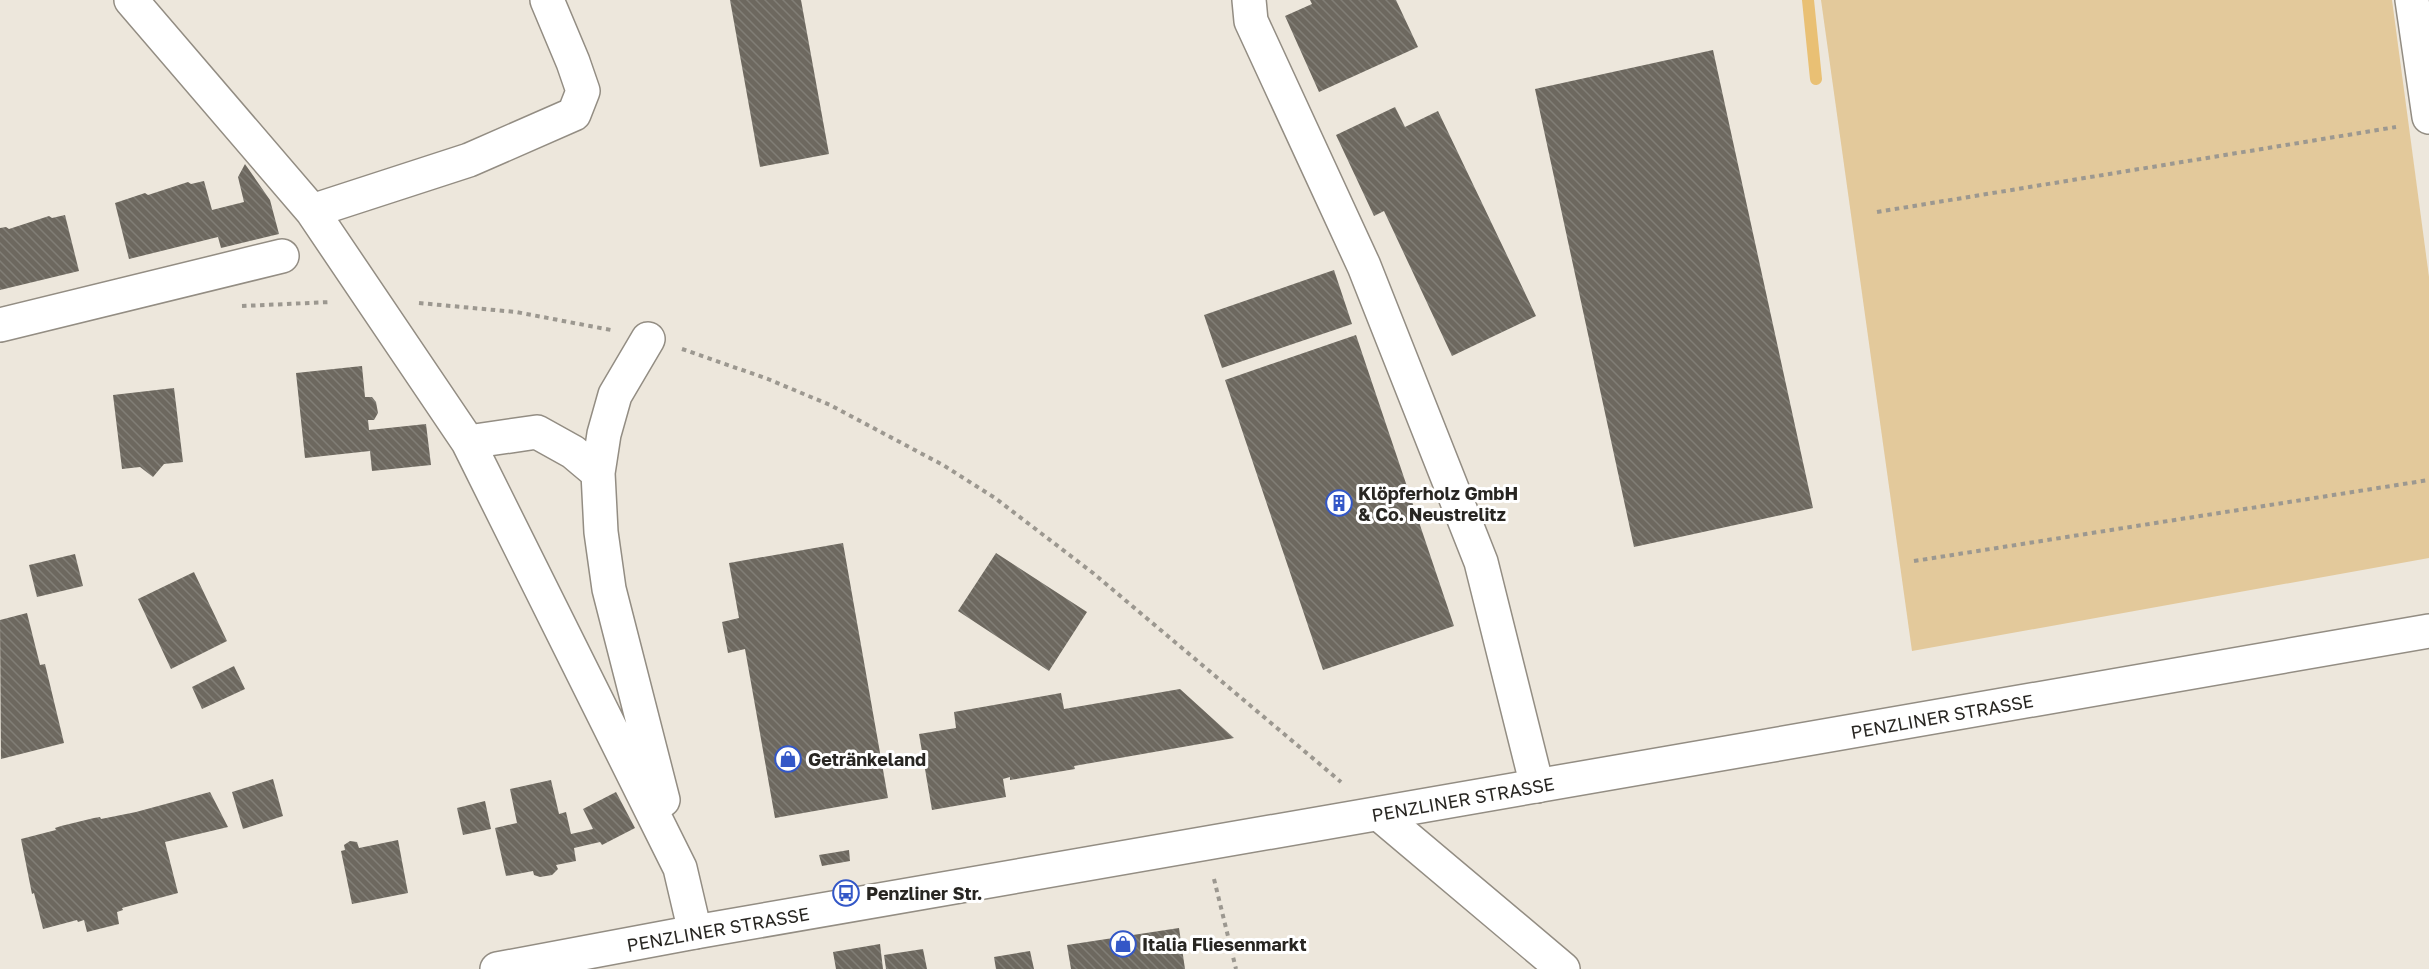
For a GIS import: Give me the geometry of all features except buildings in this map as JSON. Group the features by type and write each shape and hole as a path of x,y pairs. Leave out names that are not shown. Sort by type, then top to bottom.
{"main road":[{"path":"131,0 312,211 468,442 680,868"},
{"path":"312,211 469,160 574,114 583,91 547,0"},
{"path":"1249,0 1251,21 1364,266 1481,562 1537,786"},
{"path":"2412,0 2417,121"},
{"path":"0,325 282,256"},
{"path":"648,339 615,395 604,434 598,473 601,532 609,589 695,932"},
{"path":"468,442 537,432 573,452 598,473"},
{"name":"PENZLINER STRASSE","path":"497,969 695,932 2429,631"},
{"path":"1379,813 1563,969"}],"path":[{"path":"1877,212 2417,121"},
{"path":"234,306 372,301 424,303 516,312 648,339 758,375 830,405 907,445 995,498 1093,573 1379,813"},
{"path":"1914,561 2429,480"},
{"path":"1205,844 1236,969"}],"shaded area":[{"path":"1821,0 2392,0 2429,277 2429,558 1912,651"}],"waterway":[{"path":"1808,0 1816,79"}],"place":[{"name":"Klöpferholz GmbH & Co. Neustrelitz","path":"1339,503"},
{"name":"Getränkeland","path":"788,759"},
{"name":"Penzliner Str.","path":"846,893"},
{"name":"Italia Fliesenmarkt","path":"1123,944"}]}
